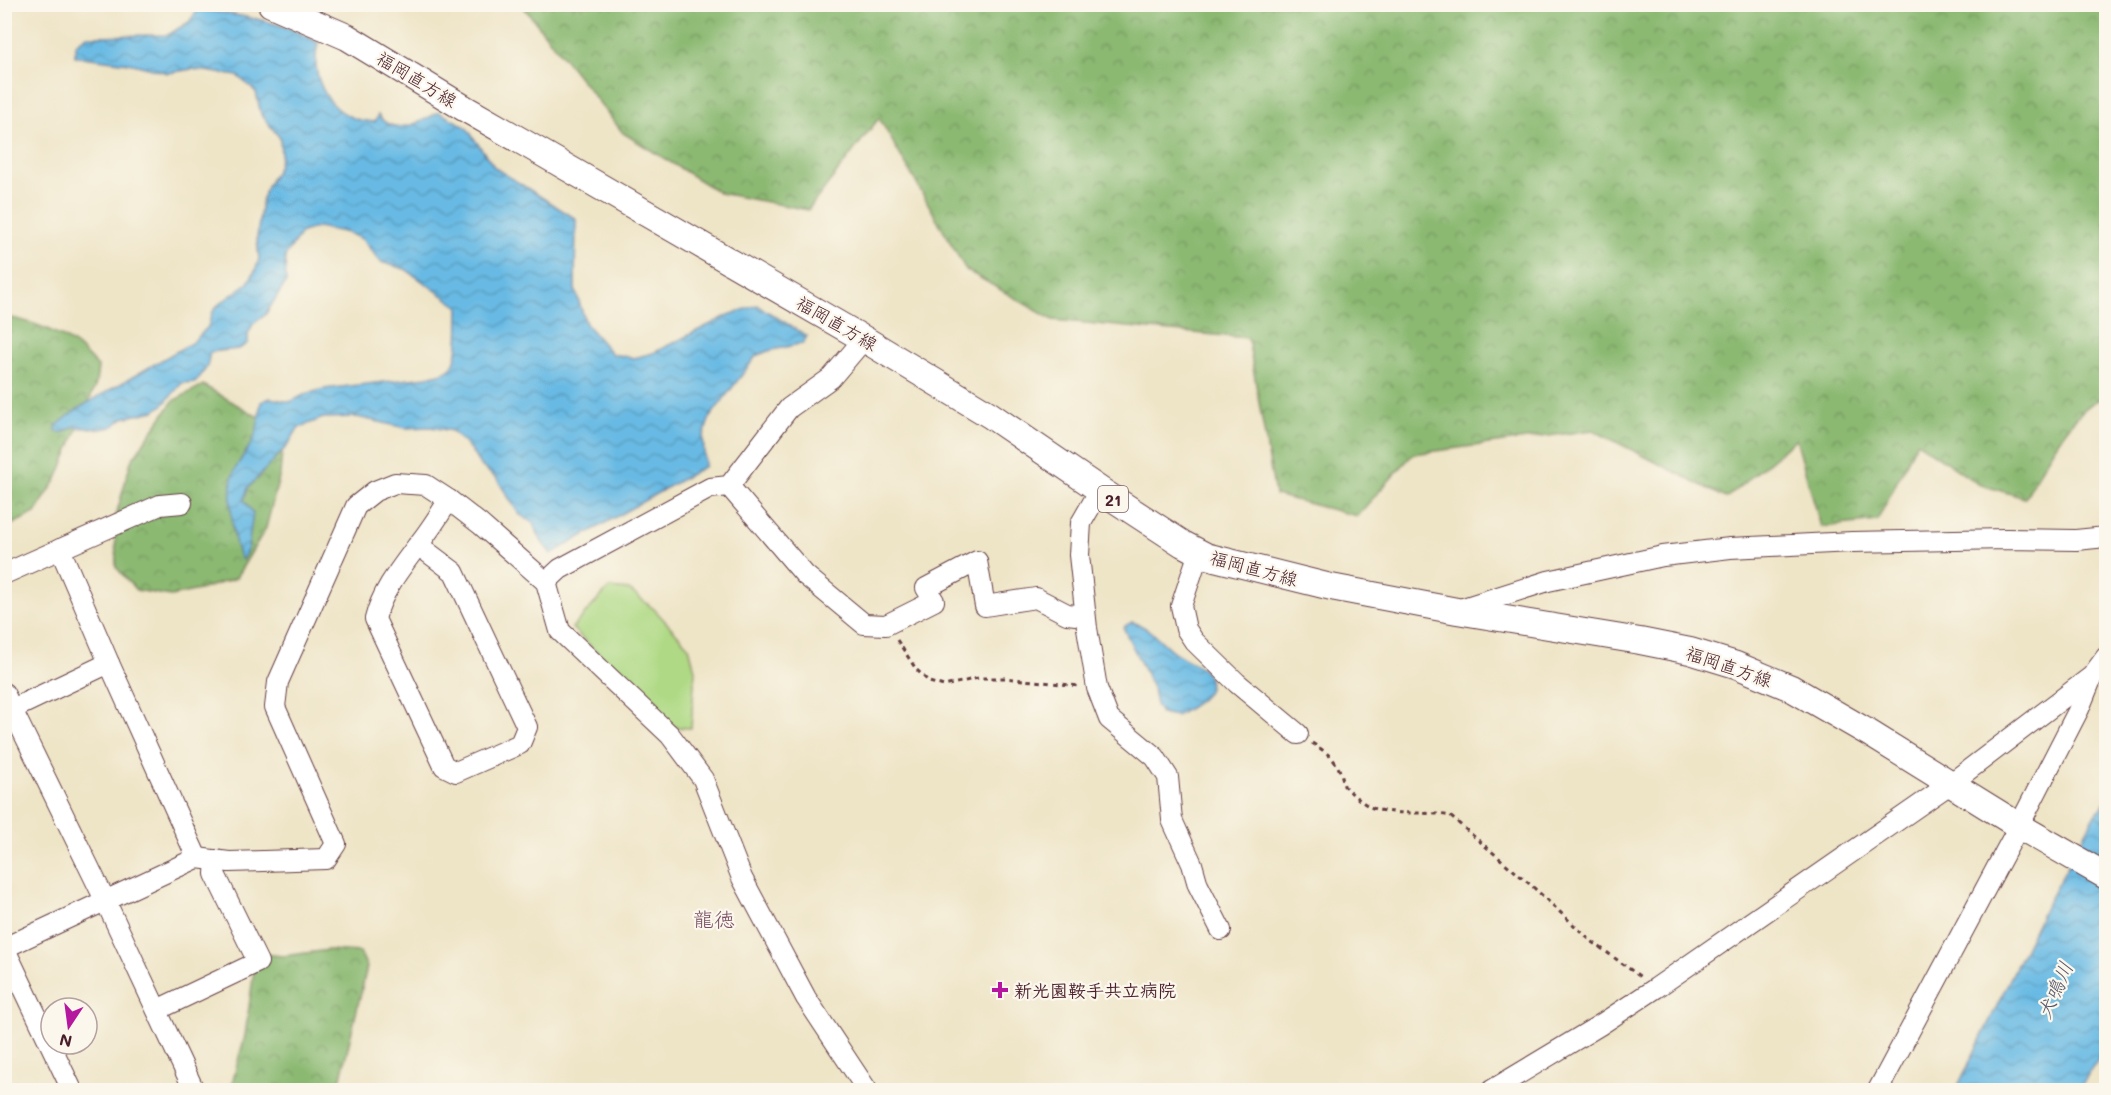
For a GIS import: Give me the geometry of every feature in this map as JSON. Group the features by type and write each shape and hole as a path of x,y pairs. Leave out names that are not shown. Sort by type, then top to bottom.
{"main road":[{"name":"福岡直方線","path":"272,4 347,37 464,108 864,339 990,415 1100,490 1183,544 1206,556 1331,587 1456,611 1640,641 1690,651 1736,665 1791,688 2106,876"}],"street":[{"path":"546,582 560,569 710,488 729,486 789,408 831,378 864,339"},
{"path":"72,1090 5,948 207,859 229,862 326,859 336,844 275,707 278,682 356,506 375,491 395,483 426,485 449,500 546,582 560,631 670,735 703,779 742,878 800,988 867,1090"},
{"path":"729,486 805,576 864,624 886,625 934,601 926,588 977,561 985,606 1036,598 1067,614 1085,616"},
{"path":"1100,490 1081,523 1079,555 1085,616 1097,688 1109,719 1155,757 1168,777 1172,820 1192,864 1198,885 1221,930"},
{"path":"418,545 454,572 527,726 520,744 456,772 444,766 375,619 378,608 397,571 449,500"},
{"path":"4,574 160,505 182,503"},
{"path":"1456,611 1548,581 1663,556 1730,548 1911,541 2076,540 2106,537"},
{"path":"60,549 109,663 258,962 157,1010"},
{"path":"1199,552 1181,606 1186,629 1194,641 1237,683 1298,734"},
{"path":"1878,1090 2025,829 2092,676 2106,657"},
{"path":"109,663 7,705 106,902 194,1090"},
{"path":"1492,1090 1600,1025 1656,988 1950,784 2092,676"}],"path":[{"path":"886,625 916,669 929,682 944,686 978,678 1005,678 1097,688"},
{"path":"1298,734 1328,753 1341,770 1344,786 1362,802 1378,810 1450,816 1532,886 1590,940 1656,988"}],"green space":[{"path":"522,5 2106,5 2106,398 2095,402 2071,424 2049,455 2025,498 1978,484 1917,442 1877,521 1821,527 1796,439 1726,498 1593,430 1413,454 1357,516 1275,495 1248,338 1053,320 966,270 879,118 808,210 720,193 623,133"},
{"path":"5,317 33,324 61,336 77,346 98,367 96,384 57,479 35,513 5,528"},
{"path":"203,385 267,422 283,441 280,474 266,528 236,578 171,596 136,590 116,567 115,519 131,461 173,401"},
{"path":"609,588 629,590 654,609 689,647 695,670 691,728 673,727 572,628"},
{"path":"329,950 360,952 367,967 338,1090 230,1090 245,1036 254,970 263,954 283,956"}],"water":[{"path":"199,9 276,24 318,43 316,66 322,88 336,107 356,119 375,122 378,115 384,122 400,127 424,120 439,112 466,127 495,168 576,219 575,289 586,324 612,354 634,358 653,353 729,315 757,305 807,336 803,343 756,356 710,417 703,438 705,466 551,554 533,523 519,514 497,479 480,465 470,449 452,431 431,427 406,428 357,417 323,418 298,428 288,445 248,488 244,500 253,513 248,548 242,560 238,553 233,530 232,480 236,467 255,435 261,402 270,398 290,402 324,389 427,377 445,372 454,364 456,357 459,307 405,269 381,262 362,239 348,233 318,227 302,232 285,256 286,282 265,315 253,324 248,334 248,343 239,349 210,352 207,367 196,382 182,383 164,404 154,411 123,418 112,427 100,429 73,427 62,433 56,431 56,426 77,409 193,342 208,327 212,313 218,305 248,283 255,271 259,259 257,238 262,199 277,170 281,156 280,138 261,114 256,92 238,76 192,69 168,73 129,63 75,56 76,44 87,36 168,35 189,22"},
{"path":"1132,622 1147,629 1176,653 1202,668 1208,676 1210,684 1204,696 1176,716 1161,713 1156,705 1153,688 1124,629"},
{"name":"犬鳴川","path":"2106,801 2106,1047 2079,1090 1956,1090 2045,907 2096,814"}],"place":[{"name":"新光園鞍手共立病院","path":"1000,990"}],"district":[{"name":"龍徳","path":"714,918"}]}
